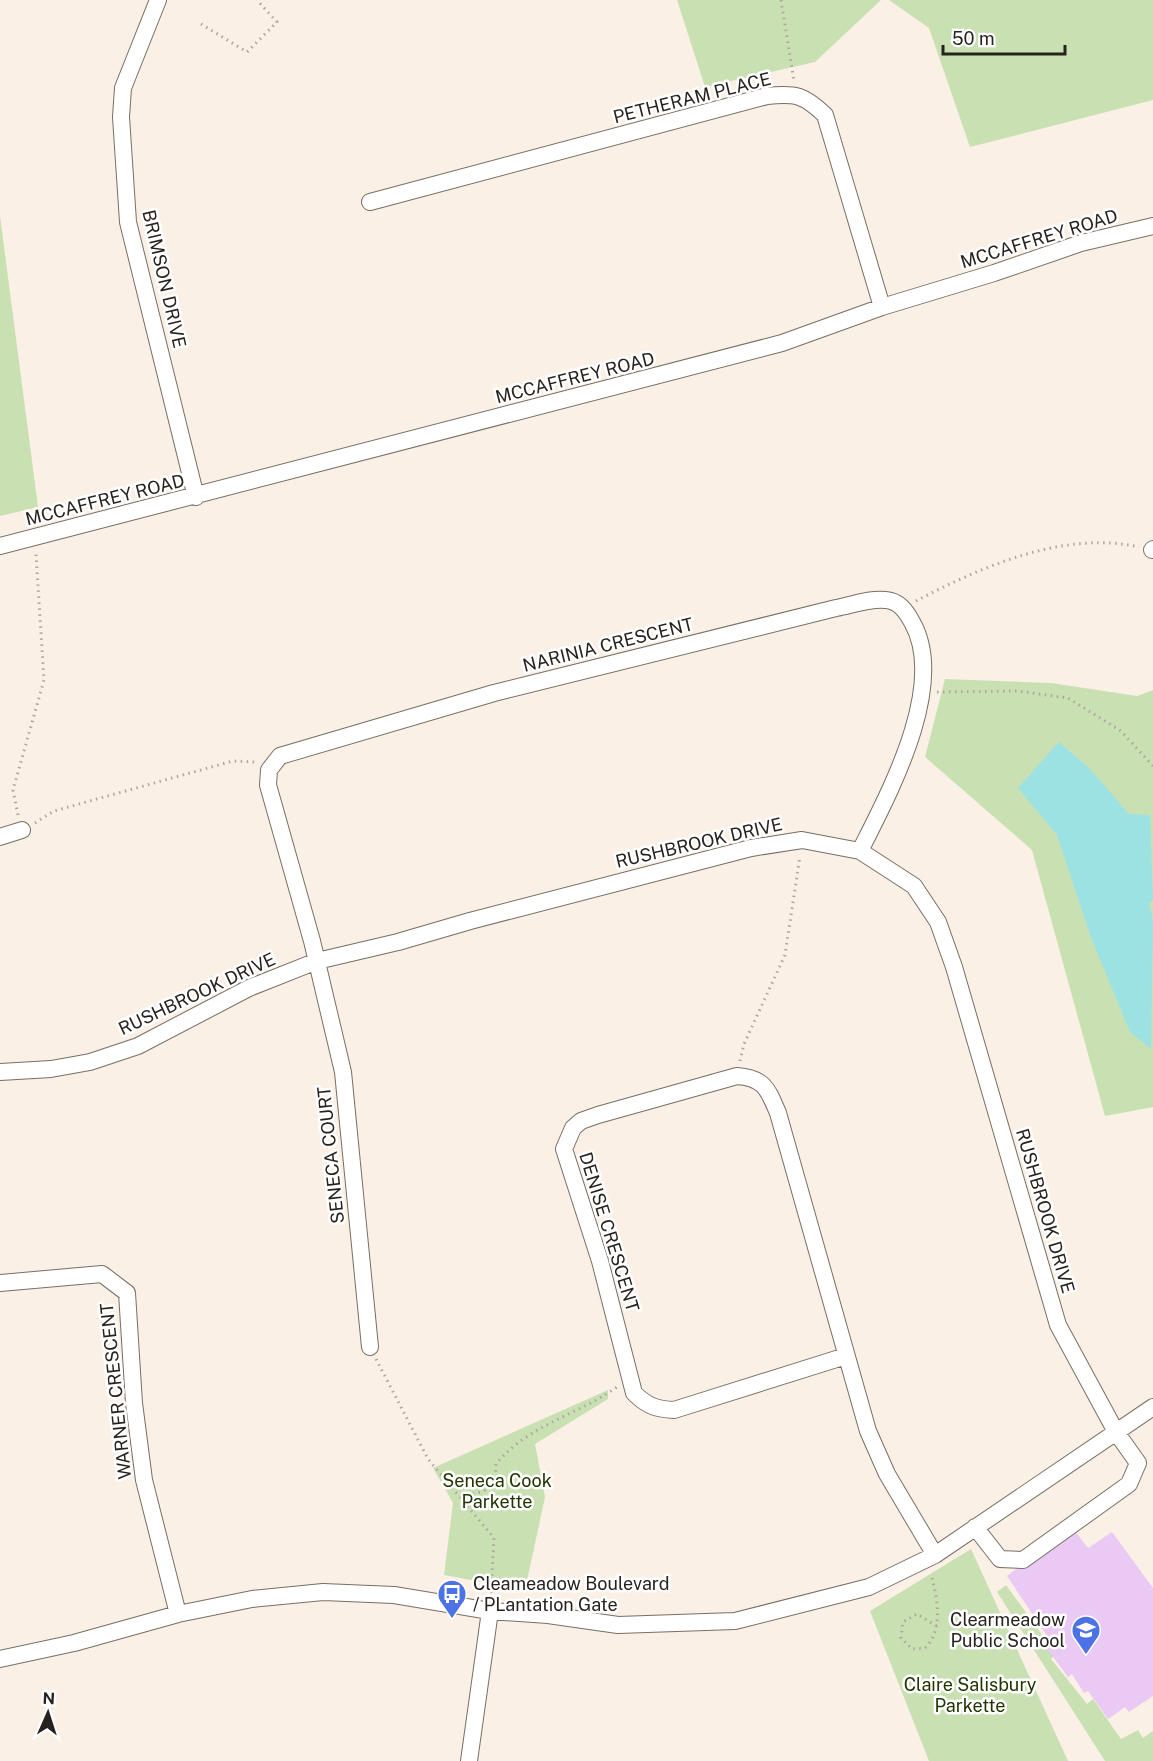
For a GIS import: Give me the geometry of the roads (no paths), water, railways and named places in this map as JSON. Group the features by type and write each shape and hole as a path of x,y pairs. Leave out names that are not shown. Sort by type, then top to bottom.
{"street":[{"name":"BRIMSON DRIVE","path":"158,0 123,87 121,117 127,210 196,497"},
{"name":"PETHERAM PLACE","path":"370,202 767,96 796,95 811,102 825,115 882,307"},
{"name":"MCCAFFREY ROAD","path":"0,546 196,497 782,343 882,307 994,273 1081,243 1153,226"},
{"name":"NARINIA CRESCENT","path":"317,961 270,794 269,770 288,752 482,697 836,608 888,599 904,608 917,631 923,692 919,714 903,756 860,851"},
{"path":"0,837 22,830"},
{"name":"RUSHBROOK DRIVE","path":"0,1072 51,1069 90,1062 138,1046 249,988 317,961 398,942 751,848 802,840 860,851 914,886 938,922 954,967 1058,1325 1116,1432 1138,1463 1129,1484 1023,1560 1000,1558 975,1527"},
{"name":"SENECA COURT","path":"317,961 343,1072 370,1347"},
{"name":"DENISE CRESCENT","path":"737,1076 759,1080 768,1090 778,1113 846,1356 674,1410 655,1409 644,1403 634,1393 600,1261 564,1149 573,1128 581,1121 737,1076"},
{"name":"WARNER CRESCENT","path":"0,1283 102,1275 128,1293 134,1403 144,1480 178,1614"},
{"path":"846,1356 873,1442 887,1474 934,1555"},
{"path":"0,1659 178,1614 252,1599 323,1592 394,1595 490,1611 548,1615 618,1625 735,1621 869,1587 934,1555 1153,1407"},
{"path":"469,1761 490,1611"}],"water":[{"path":"1059,742 1090,769 1129,814 1150,815 1153,900 1149,903 1153,921 1151,1049 1130,1032 1090,935 1057,835 1018,788"}],"place":[{"name":"Cleameadow Boulevard / PLantation Gate","path":"452,1620"},
{"name":"Clearmeadow Public School","path":"1086,1656"}],"park label":[{"name":"Seneca Cook Parkette","path":"497,1491"},
{"name":"Claire Salisbury Parkette","path":"970,1695"}]}
